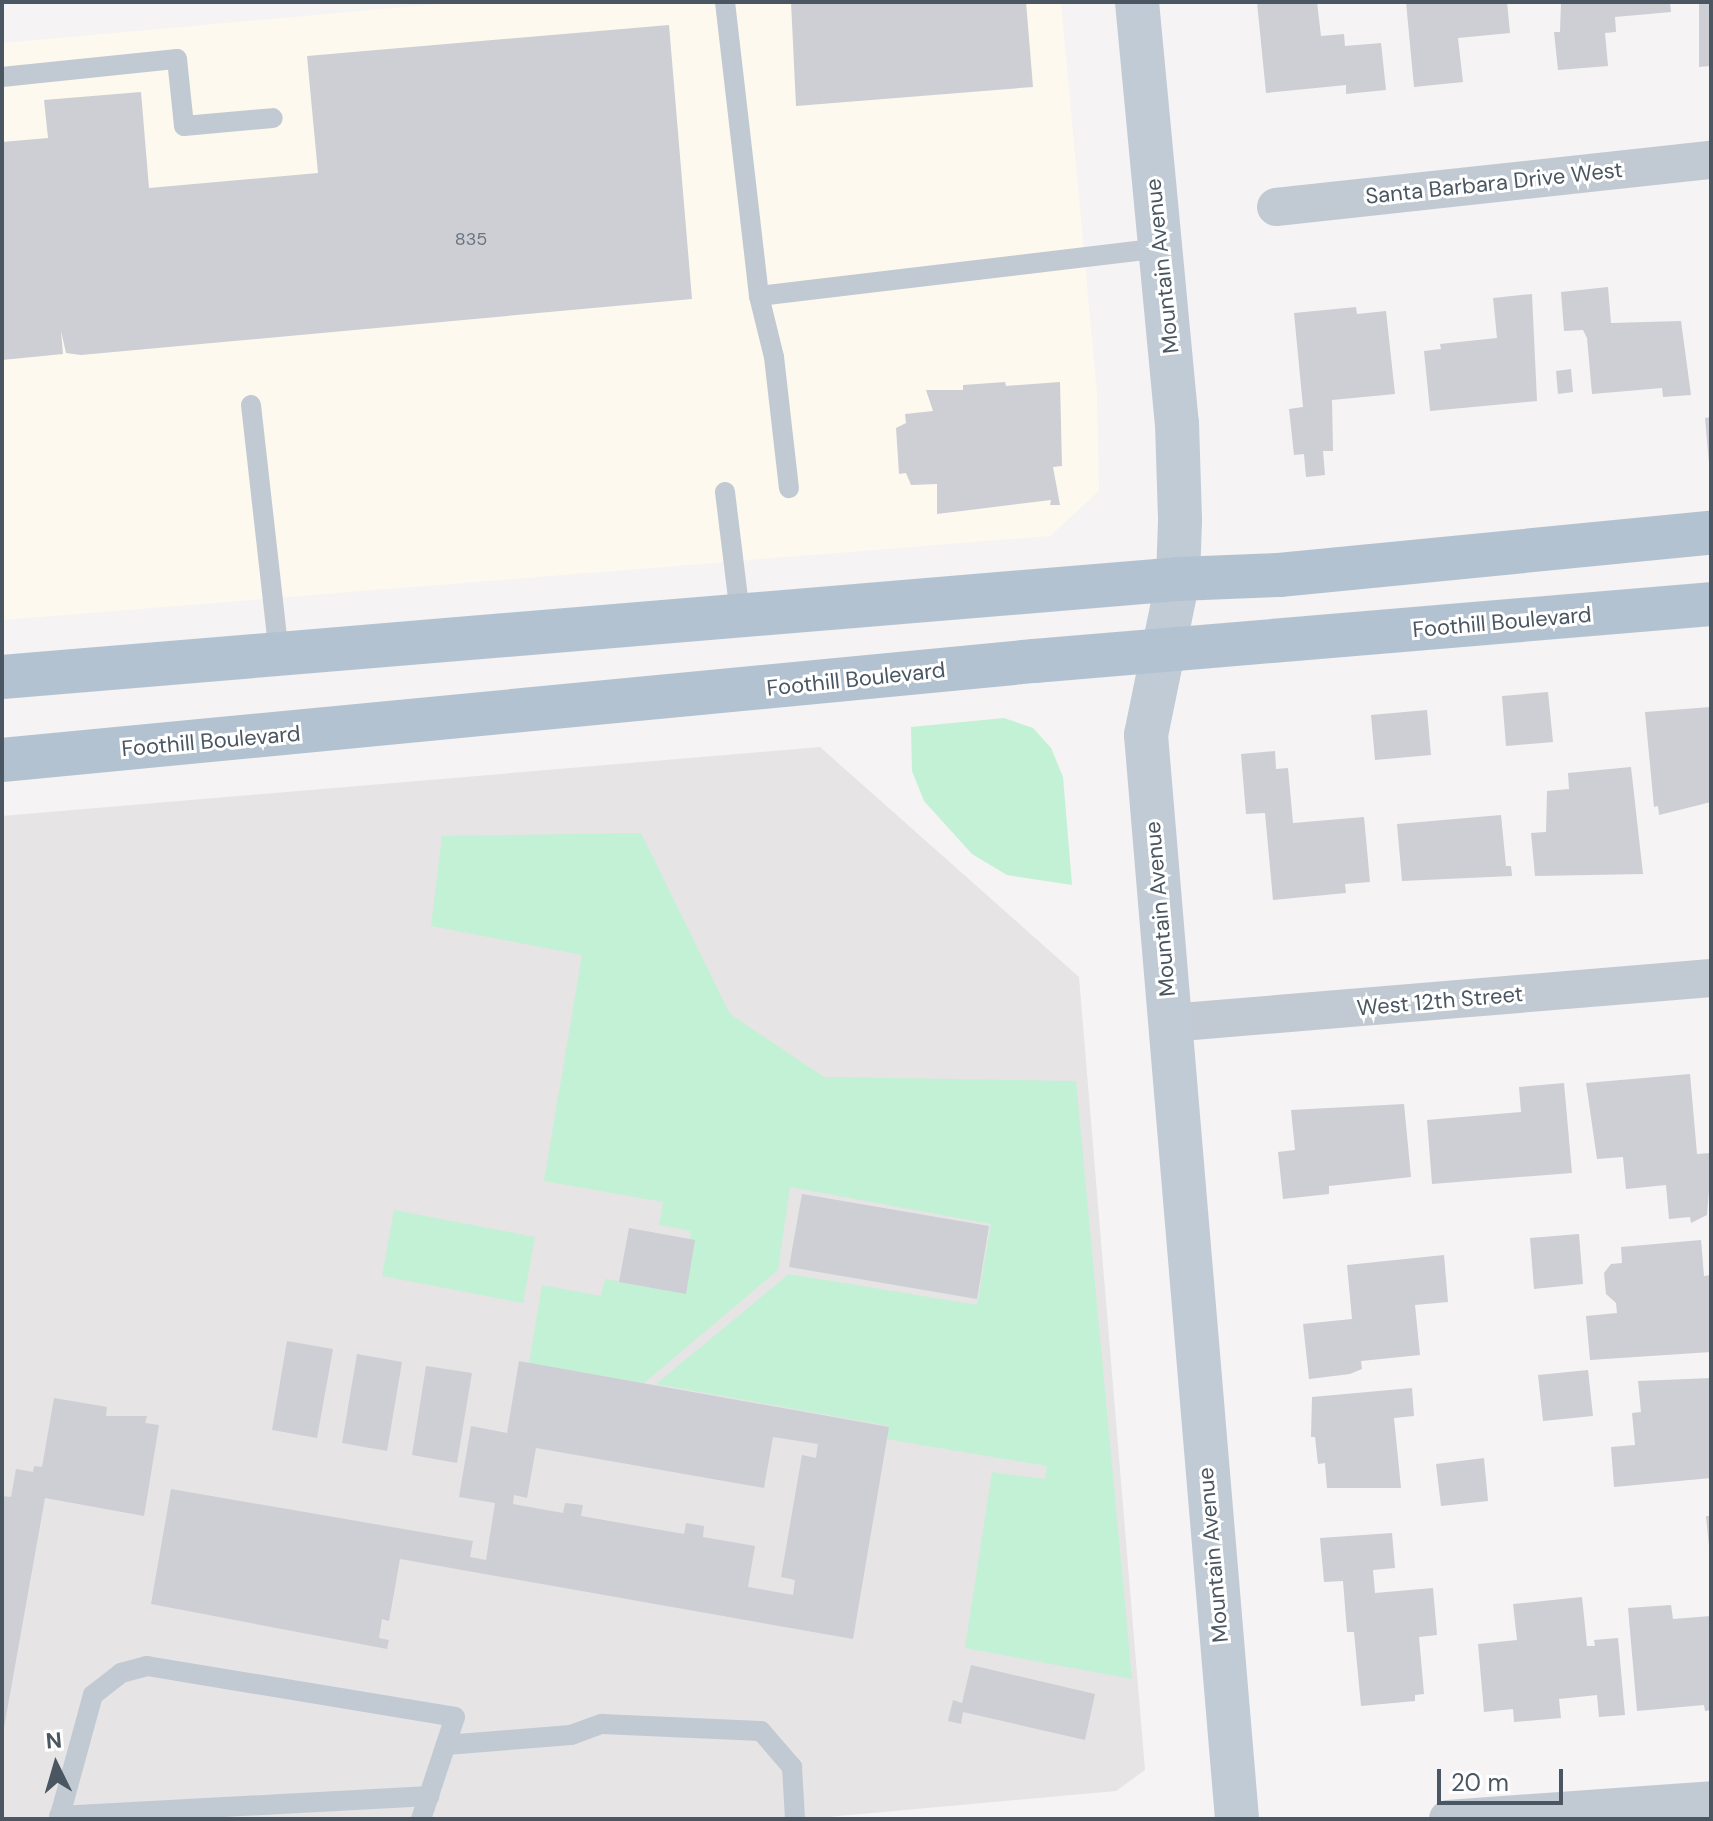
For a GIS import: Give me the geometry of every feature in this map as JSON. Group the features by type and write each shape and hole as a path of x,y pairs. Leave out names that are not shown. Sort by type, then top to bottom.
{"main road":[{"name":"Mountain Avenue","path":"1137,2 1177,423 1178,579 1159,652 1146,735 1237,1819"},
{"path":"2,677 1178,579 1279,575 1711,533"},
{"name":"Foothill Boulevard","path":"2,760 1711,604"}],"street":[{"name":"Santa Barbara Drive West","path":"1276,207 1711,160"},
{"name":"West 12th Street","path":"1169,1023 1711,978"},
{"path":"1448,1819 1711,1800"}],"lane":[{"path":"725,2 759,296 774,357 789,488"},
{"path":"2,77 177,59 184,126 273,118"},
{"path":"759,296 1159,248"},
{"path":"251,405 279,653"},
{"path":"725,492 740,615"},
{"path":"421,1819 429,1796 446,1745 455,1717 147,1666 121,1673 93,1695 59,1818 429,1796"},
{"path":"446,1745 571,1735 602,1724 761,1731 792,1767 795,1819"}],"shaded area":[{"path":"459,2 1061,2 1097,394 1099,491 1050,536 2,620 2,43"},
{"path":"820,747 1079,977 1145,1770 1116,1791 806,1819 2,1819 2,816"}],"green space":[{"path":"1004,718 1033,728 1051,748 1063,777 1072,885 1007,875 972,854 924,801 912,771 911,727"},
{"path":"641,833 730,1014 824,1077 1076,1081 1132,1679 965,1648 992,1472 1045,1479 1047,1466 886,1439 889,1426 656,1384 789,1274 977,1305 991,1224 790,1187 778,1270 644,1383 529,1363 542,1285 601,1296 605,1279 680,1292 691,1231 659,1225 663,1202 544,1181 582,955 431,926 442,836"},
{"path":"394,1210 535,1237 523,1303 382,1276"}],"building":[{"path":"791,2 1026,2 1033,87 796,106"},
{"path":"1257,2 1317,2 1321,36 1344,34 1345,46 1381,43 1386,90 1346,94 1346,85 1266,93"},
{"path":"1406,2 1507,2 1510,33 1458,38 1463,82 1414,87"},
{"path":"1561,2 1670,2 1671,12 1615,17 1616,32 1605,33 1608,66 1558,70 1554,32 1560,32"},
{"path":"1699,2 1711,2 1711,66 1699,67"},
{"path":"669,25 692,299 81,355 66,353 61,331 63,354 2,360 2,142 48,138 44,100 141,92 149,188 318,173 307,56"},
{"path":"1608,287 1611,323 1681,321 1691,395 1663,397 1662,388 1592,394 1587,338 1583,330 1564,331 1561,292"},
{"path":"1532,294 1537,401 1430,411 1424,351 1441,349 1440,344 1497,338 1493,298"},
{"path":"1356,307 1357,314 1386,311 1395,394 1332,400 1333,451 1323,451 1325,475 1306,477 1304,454 1294,455 1289,409 1303,407 1294,313"},
{"path":"1571,369 1573,392 1558,394 1556,371"},
{"path":"1005,382 1006,386 1060,382 1062,466 1053,467 1060,505 1050,505 1051,500 937,514 937,484 911,485 906,473 899,474 896,428 906,423 905,414 933,411 926,390 963,390 963,385"},
{"path":"1711,417 1711,463 1709,463 1705,418"},
{"path":"1548,692 1553,742 1506,746 1502,696"},
{"path":"1711,707 1711,802 1659,815 1658,806 1654,807 1645,712"},
{"path":"1427,710 1431,755 1375,760 1371,715"},
{"path":"1275,751 1276,769 1288,768 1293,823 1364,817 1370,882 1345,884 1346,893 1273,900 1265,813 1246,814 1241,754"},
{"path":"1631,767 1643,874 1535,876 1531,833 1546,832 1547,791 1569,789 1568,773"},
{"path":"1501,815 1506,866 1511,866 1512,876 1402,881 1397,824"},
{"path":"1690,1074 1697,1154 1710,1153 1711,1164 1707,1215 1691,1223 1690,1217 1669,1219 1666,1185 1626,1189 1623,1157 1597,1159 1586,1083"},
{"path":"1564,1083 1572,1173 1432,1184 1427,1120 1521,1112 1519,1087"},
{"path":"1404,1104 1411,1177 1329,1186 1329,1194 1283,1199 1278,1152 1295,1150 1291,1110"},
{"path":"802,1194 989,1226 977,1299 789,1267"},
{"path":"629,1228 695,1240 686,1294 619,1282"},
{"path":"1579,1234 1583,1284 1534,1289 1530,1238"},
{"path":"1701,1240 1704,1276 1711,1275 1711,1352 1590,1360 1586,1316 1617,1313 1616,1303 1606,1294 1604,1273 1611,1264 1622,1263 1621,1247"},
{"path":"1444,1255 1448,1302 1415,1305 1420,1355 1361,1361 1362,1369 1350,1374 1309,1379 1303,1324 1352,1319 1347,1265"},
{"path":"287,1341 333,1349 317,1438 272,1430"},
{"path":"357,1354 402,1362 387,1451 342,1443"},
{"path":"519,1361 889,1427 853,1639 400,1559 389,1621 382,1619 379,1638 389,1640 387,1649 151,1604 171,1489 473,1541 470,1557 486,1560 495,1503 459,1497 471,1426 507,1433","holes":["773,1437 818,1444 816,1458 802,1455 781,1577 795,1580 793,1595 748,1587 755,1546 703,1537 704,1526 686,1523 684,1534 581,1516 583,1505 565,1503 563,1513 513,1504 514,1495 527,1498 536,1448 764,1488"]},
{"path":"426,1366 472,1373 457,1463 412,1455"},
{"path":"1588,1370 1593,1416 1543,1421 1538,1375"},
{"path":"1711,1378 1711,1478 1614,1487 1611,1447 1635,1445 1632,1413 1641,1412 1638,1381"},
{"path":"1412,1388 1414,1416 1394,1418 1401,1488 1327,1488 1325,1463 1318,1464 1315,1437 1311,1437 1312,1397"},
{"path":"54,1398 107,1407 106,1416 147,1416 145,1423 159,1425 144,1516 45,1498 2,1739 2,1496 11,1497 16,1469 33,1472 34,1466 42,1467"},
{"path":"1484,1458 1488,1501 1441,1506 1436,1464"},
{"path":"1706,1516 1711,1516 1711,1546 1709,1546"},
{"path":"1392,1533 1395,1568 1373,1570 1375,1593 1433,1588 1437,1635 1419,1637 1424,1694 1415,1695 1415,1701 1361,1706 1354,1632 1347,1632 1343,1581 1324,1582 1320,1538"},
{"path":"1582,1597 1587,1646 1595,1646 1594,1640 1618,1638 1625,1715 1599,1717 1597,1695 1559,1699 1561,1718 1514,1722 1513,1709 1484,1712 1478,1644 1517,1640 1513,1604"},
{"path":"1671,1605 1673,1619 1711,1616 1711,1710 1705,1711 1704,1705 1637,1711 1628,1608"},
{"path":"971,1665 1095,1694 1085,1740 963,1712 961,1724 948,1721 953,1700 962,1703"}]}
